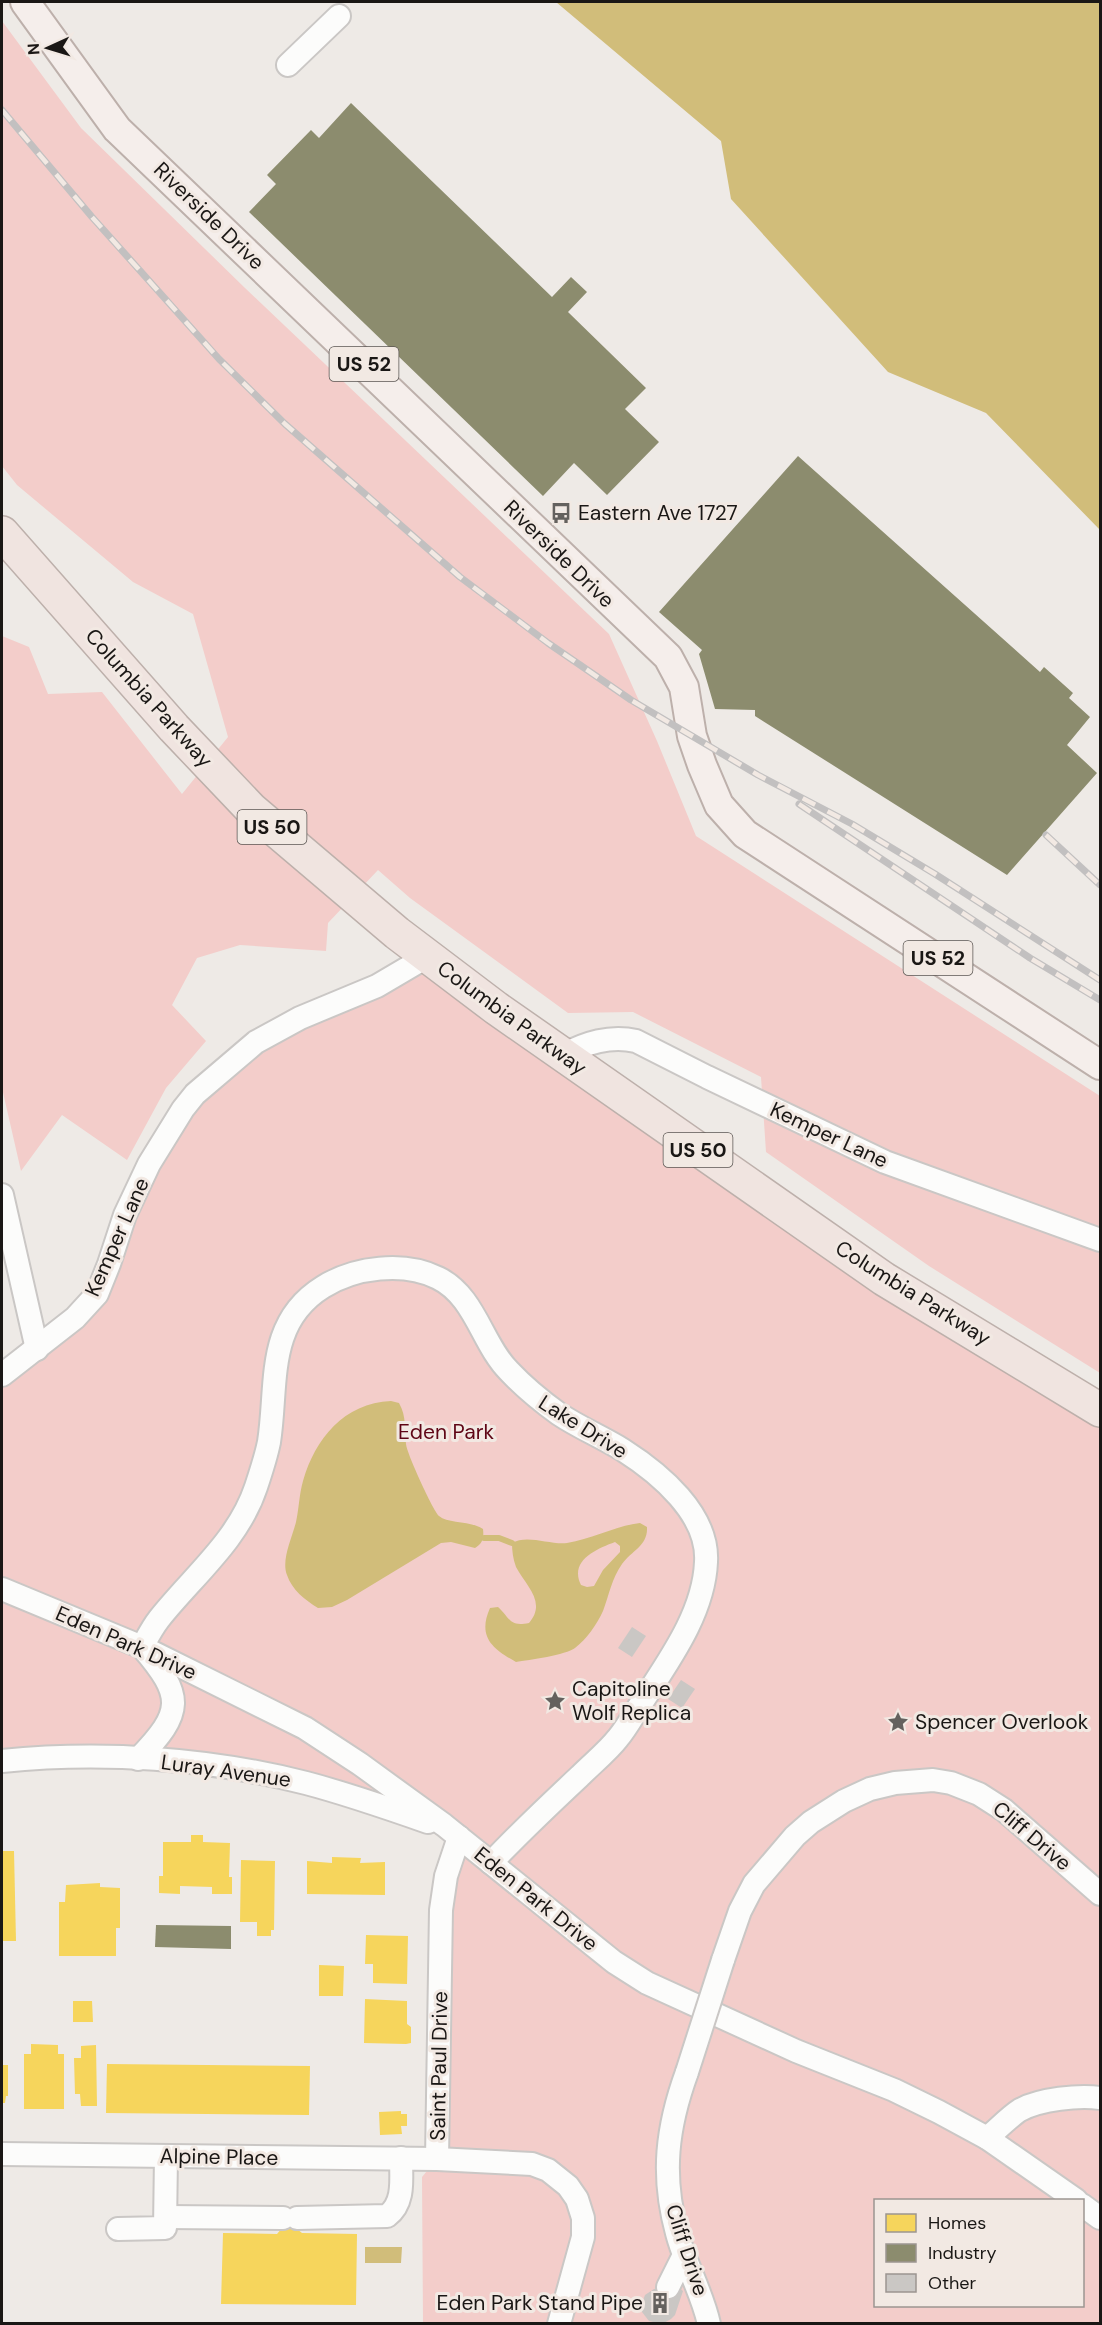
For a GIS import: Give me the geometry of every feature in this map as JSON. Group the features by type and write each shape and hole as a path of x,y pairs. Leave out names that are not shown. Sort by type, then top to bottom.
{"highway":[{"name":"Columbia Parkway","path":"2,533 176,731 251,809 340,887 471,990 884,1279 1101,1410"}],"main road":[{"name":"Riverside Drive","path":"25,2 117,129 668,657 684,687 692,736 719,805 745,834 1101,1065"}],"street":[{"path":"288,65 339,16"},
{"name":"Kemper Lane","path":"2,1374 75,1318 97,1294 125,1215 149,1164 183,1108 195,1094 256,1042 300,1018 377,986 428,956"},
{"name":"Kemper Lane","path":"563,1055 585,1043 624,1038 636,1041 885,1162 1101,1240"},
{"path":"2,1195 37,1349"},
{"name":"Lake Drive","path":"142,1647 158,1621 219,1551 240,1523 255,1489 268,1443 274,1371 281,1340 292,1318 303,1304 325,1285 358,1272 397,1268 415,1270 440,1278 460,1295 503,1365 531,1394 584,1430 623,1450 671,1488 699,1526 705,1542 707,1558 705,1575 687,1627 618,1739 491,1863"},
{"name":"Eden Park Drive","path":"2,1590 142,1647 305,1728 360,1764 452,1831 614,1962 647,1983 796,2051 894,2090 939,2112 987,2138 1075,2199"},
{"path":"138,1759 167,1725 172,1711 173,1694 167,1678 142,1647"},
{"name":"Luray Avenue","path":"2,1761 92,1757 138,1759 234,1769 298,1781 452,1831"},
{"name":"Cliff Drive","path":"709,2324 704,2301 677,2234 669,2196 667,2158 672,2118 740,1911 754,1884 795,1836 811,1822 844,1801 870,1789 896,1783 933,1780 951,1783 985,1797 1004,1810 1101,1894"},
{"name":"Saint Paul Drive","path":"452,1831 441,1910 437,2159 532,2164 548,2170 568,2186 577,2199 583,2218 583,2237 560,2324"},
{"path":"987,2138 1021,2110 1050,2101 1088,2096 1101,2098"},
{"name":"Alpine Place","path":"2,2154 437,2159"},
{"path":"118,2229 165,2228 166,2156"},
{"path":"165,2217 387,2216 397,2206 400,2197 401,2158"},
{"path":"1084,2206 1101,2218"},
{"path":"668,2287 685,2253"}],"green space":[{"path":"2,21 81,128 245,288 609,634 696,836 1100,1096 1100,1373 929,1266 766,1152 761,1077 633,1012 568,1013 410,898 378,870 328,923 326,951 240,945 197,958 172,1005 206,1041 166,1088 127,1160 62,1115 21,1171 2,1088 2,636 29,647 48,694 102,692 182,794 228,737 193,614 133,582 17,485 2,466"},
{"name":"Eden Park","path":"428,956 1100,1410 1100,2323 423,2323 422,2177 437,2159 441,1910 459,1835 234,1769 2,1761 2,1375 75,1318 125,1215 224,1067"}],"shaded area":[{"path":"556,2 1100,2 1100,530 986,413 888,372 731,199 721,141"},
{"path":"391,1401 399,1403 402,1408 407,1450 436,1512 443,1518 483,1529 482,1540 475,1548 451,1542 441,1543 347,1600 332,1607 318,1608 296,1590 289,1580 285,1563 308,1466 324,1438 346,1416 374,1403"},
{"path":"640,1523 647,1527 645,1539 619,1569 601,1616 575,1648 564,1653 516,1662 494,1647 486,1634 485,1627 490,1608 498,1607 511,1621 522,1624 529,1623 536,1608 533,1594 516,1567 512,1543 525,1539 567,1543","holes":["615,1542 620,1546 620,1552 603,1570 594,1586 581,1585 578,1577 579,1569 586,1557"]},
{"path":"365,2247 402,2247 401,2263 365,2263"}],"building: Homes":[{"path":"191,1835 203,1835 203,1842 230,1843 229,1877 232,1877 232,1894 212,1894 212,1887 180,1886 180,1894 159,1893 159,1876 163,1876 163,1842 191,1842"},
{"path":"2,1851 14,1851 16,1941 2,1941"},
{"path":"332,1857 361,1858 360,1863 385,1862 385,1895 307,1894 307,1861 332,1863"},
{"path":"241,1860 275,1861 274,1930 271,1930 271,1936 257,1936 257,1922 240,1922"},
{"path":"100,1883 100,1887 120,1888 120,1928 116,1928 116,1956 59,1956 59,1902 65,1902 66,1885"},
{"path":"366,1935 408,1936 407,1984 373,1983 373,1964 365,1964"},
{"path":"319,1965 344,1966 343,1996 319,1996"},
{"path":"365,1999 407,2001 407,2024 411,2027 411,2043 364,2043"},
{"path":"73,2001 92,2001 93,2022 73,2022"},
{"path":"31,2044 58,2045 58,2054 64,2054 64,2109 24,2109 24,2054 31,2054"},
{"path":"96,2045 97,2106 81,2106 80,2094 75,2094 74,2058 81,2058 81,2046"},
{"path":"107,2064 310,2066 309,2115 106,2113"},
{"path":"2,2065 8,2065 8,2096 6,2096 5,2103 2,2103"},
{"path":"401,2111 401,2114 407,2114 407,2126 401,2126 402,2134 380,2135 379,2112"},
{"path":"297,2207 297,2229 302,2233 357,2234 356,2305 221,2304 223,2233 277,2234 283,2227 282,2208"}],"building: Industry":[{"path":"351,103 552,297 571,277 587,292 568,312 646,388 625,409 659,442 607,495 574,463 543,496 249,212 276,184 267,175 311,130 319,138"},
{"path":"798,456 1040,672 1044,667 1073,693 1069,698 1090,717 1067,745 1097,773 1007,875 755,716 755,710 715,709 699,654 702,650 659,612"},
{"path":"156,1925 231,1926 231,1949 155,1947"}],"building: Other":[{"path":"632,1627 646,1636 632,1657 618,1648"},
{"path":"681,1680 695,1689 682,1708 668,1699"},
{"name":"Eden Park Stand Pipe","path":"676,2286 683,2291 675,2315 662,2324 649,2321 642,2312 641,2306 645,2295 654,2289"}],"waterway":[{"path":"484,1538 499,1538 512,1543"}],"railway":[{"path":"2,110 92,217 219,359 285,424 460,577 548,643 631,700 758,775 852,824 935,874 1100,980"},
{"path":"799,804 1030,958 1100,1000"},
{"path":"1046,835 1100,885"}],"place":[{"name":"Eastern Ave 1727","path":"561,513"},
{"name":"Capitoline Wolf Replica","path":"555,1701"},
{"name":"Spencer Overlook","path":"898,1722"},
{"name":"Eden Park Stand Pipe","path":"660,2303"}]}
